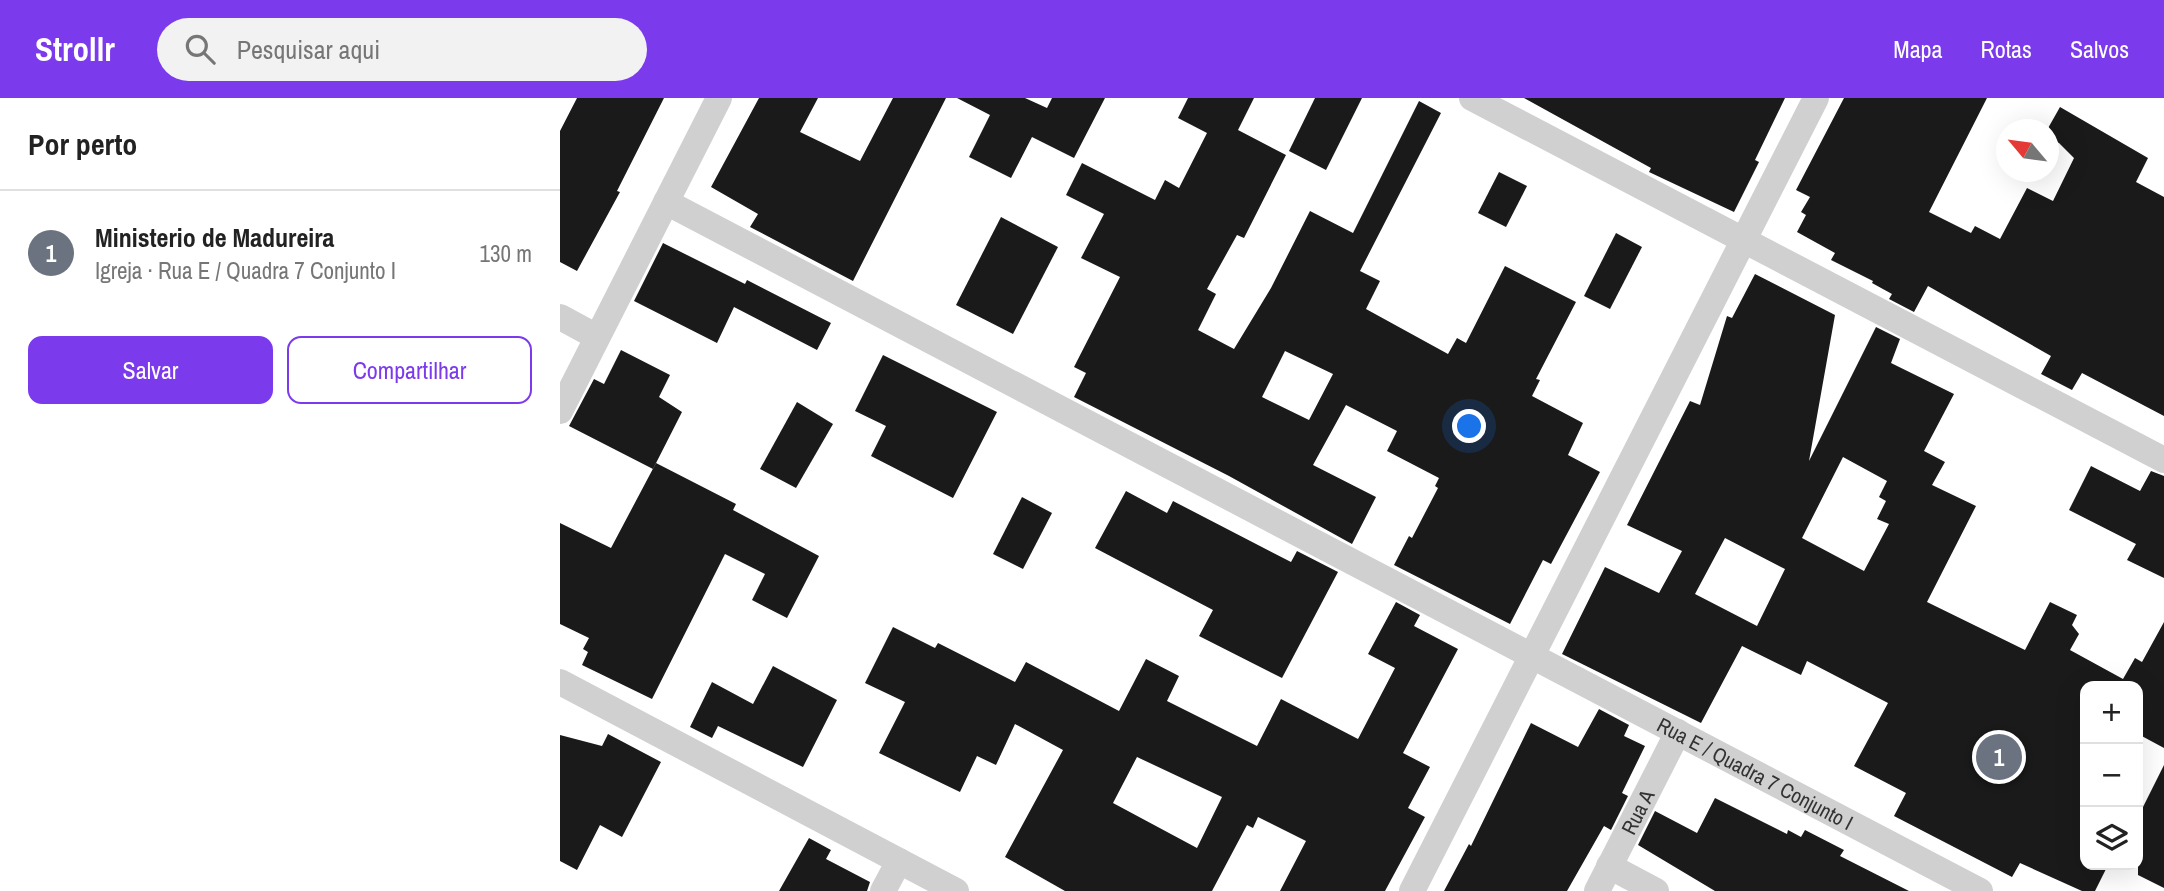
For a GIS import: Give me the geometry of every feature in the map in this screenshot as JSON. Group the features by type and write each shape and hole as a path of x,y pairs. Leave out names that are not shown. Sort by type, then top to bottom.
{"street":[{"path":"560,411 719,98"},
{"path":"1472,98 2164,460"},
{"path":"1412,891 1816,98"},
{"name":"Rua E / Quadra 7 Conjunto I","path":"666,202 1980,891"},
{"path":"560,317 597,337"},
{"path":"560,682 956,891"},
{"name":"Rua A","path":"1597,891 1678,732"},
{"path":"883,891 898,861"},
{"path":"1609,866 1656,891"}],"building":[{"path":"577,98 664,98 617,191 620,192 577,271 560,262 560,131"},
{"path":"759,98 818,98 800,132 860,161 893,98 946,98 853,281 750,227 758,214 711,187"},
{"path":"957,98 1025,98 1047,108 1052,98 1105,98 1074,158 1032,137 1011,178 969,157 990,115"},
{"path":"1188,98 1254,98 1238,130 1286,155 1244,238 1237,235 1207,289 1216,294 1198,330 1234,349 1271,288 1310,211 1353,233 1419,101 1441,113 1360,271 1380,281 1366,309 1448,354 1457,338 1466,343 1505,266 1576,302 1536,379 1540,380 1532,396 1583,423 1568,455 1600,472 1551,564 1543,560 1510,624 1394,565 1409,536 1412,538 1438,488 1435,486 1439,478 1387,451 1397,431 1346,405 1313,465 1376,497 1352,544 1229,476 1074,397 1086,373 1074,367 1120,277 1081,258 1104,214 1066,195 1082,163 1155,200 1165,180 1179,188 1207,133 1178,118","holes":["1285,351 1333,374 1309,420 1262,397"]},
{"path":"1315,98 1362,98 1326,170 1289,151"},
{"path":"1524,98 1785,98 1755,160 1759,162 1734,212 1649,172 1651,168"},
{"path":"1844,98 1987,98 1929,212 1971,233 1975,226 2000,239 2027,188 2053,201 2074,158 2059,143 2059,119 2053,119 2060,107 2148,158 2136,182 2164,197 2164,416 2082,373 2072,390 2041,374 2051,356 1928,286 1914,312 1889,299 1892,294 1872,283 1873,281 1831,260 1835,253 1797,232 1806,215 1801,212 1810,197 1796,190"},
{"path":"1499,172 1527,186 1506,227 1478,213"},
{"path":"1001,217 1058,247 1013,334 956,305"},
{"path":"1616,233 1642,247 1610,309 1584,296"},
{"path":"663,243 745,284 747,280 831,323 817,350 734,307 717,343 634,301"},
{"path":"1755,274 1835,315 1809,461 1876,327 1900,339 1891,363 1954,394 1924,451 1945,462 1932,485 1976,506 1927,602 2025,650 2050,602 2077,615 2072,625 2079,634 2070,650 2123,679 2135,658 2142,662 2164,622 2164,748 2143,737 2143,681 2080,681 2080,870 2106,870 2095,891 2082,891 2020,863 2012,877 1894,816 1906,793 1854,766 1888,703 1807,661 1801,675 1742,646 1701,723 1562,654 1605,567 1659,593 1682,551 1627,525 1690,401 1700,405 1727,316 1732,318","holes":["1843,457 1887,481 1879,497 1886,501 1877,519 1889,524 1864,571 1802,538","1725,538 1785,569 1757,626 1695,594"]},
{"path":"621,350 670,375 659,397 682,412 653,469 569,426 594,379 604,384"},
{"path":"883,355 997,412 953,498 871,456 886,426 855,411"},
{"path":"797,402 833,424 796,488 760,469"},
{"path":"656,463 736,504 733,510 819,556 787,618 752,600 765,574 725,554 652,699 582,665 588,652 583,649 589,638 560,624 560,523 611,548"},
{"path":"2091,466 2140,491 2151,471 2164,476 2164,578 2127,560 2136,544 2069,510"},
{"path":"1126,491 1167,513 1173,501 1291,562 1297,551 1338,572 1282,678 1199,636 1213,610 1095,548"},
{"path":"1022,497 1052,513 1023,569 993,554"},
{"path":"1396,602 1420,615 1414,626 1458,649 1403,753 1430,767 1408,808 1425,817 1385,891 1280,891 1306,841 1258,817 1253,828 1247,825 1212,891 1065,891 1005,857 1063,750 1015,724 996,765 977,756 960,792 879,753 905,702 865,683 893,627 935,648 938,643 1015,682 1026,662 1119,711 1146,659 1179,676 1167,701 1257,746 1281,699 1358,739 1395,668 1368,654","holes":["1137,757 1222,797 1197,848 1113,803"]},
{"path":"773,666 837,700 803,767 718,726 712,738 690,727 712,682 753,704"},
{"path":"1599,709 1629,725 1624,736 1645,746 1622,793 1628,796 1611,830 1604,826 1567,891 1444,891 1469,844 1471,846 1531,723 1578,747"},
{"path":"608,734 661,762 622,837 600,825 577,870 560,861 560,735 602,746"},
{"path":"2164,765 2164,888 2138,875 2138,870 2143,870 2143,807"},
{"path":"1715,798 1787,834 1788,830 1801,837 1805,830 1844,850 1840,856 1909,891 1715,891 1638,845 1655,811 1697,833"},
{"path":"809,838 831,850 826,859 870,882 867,891 779,891"}],"place":[{"name":"Ministerio de Madureira","path":"1999,757"}]}
